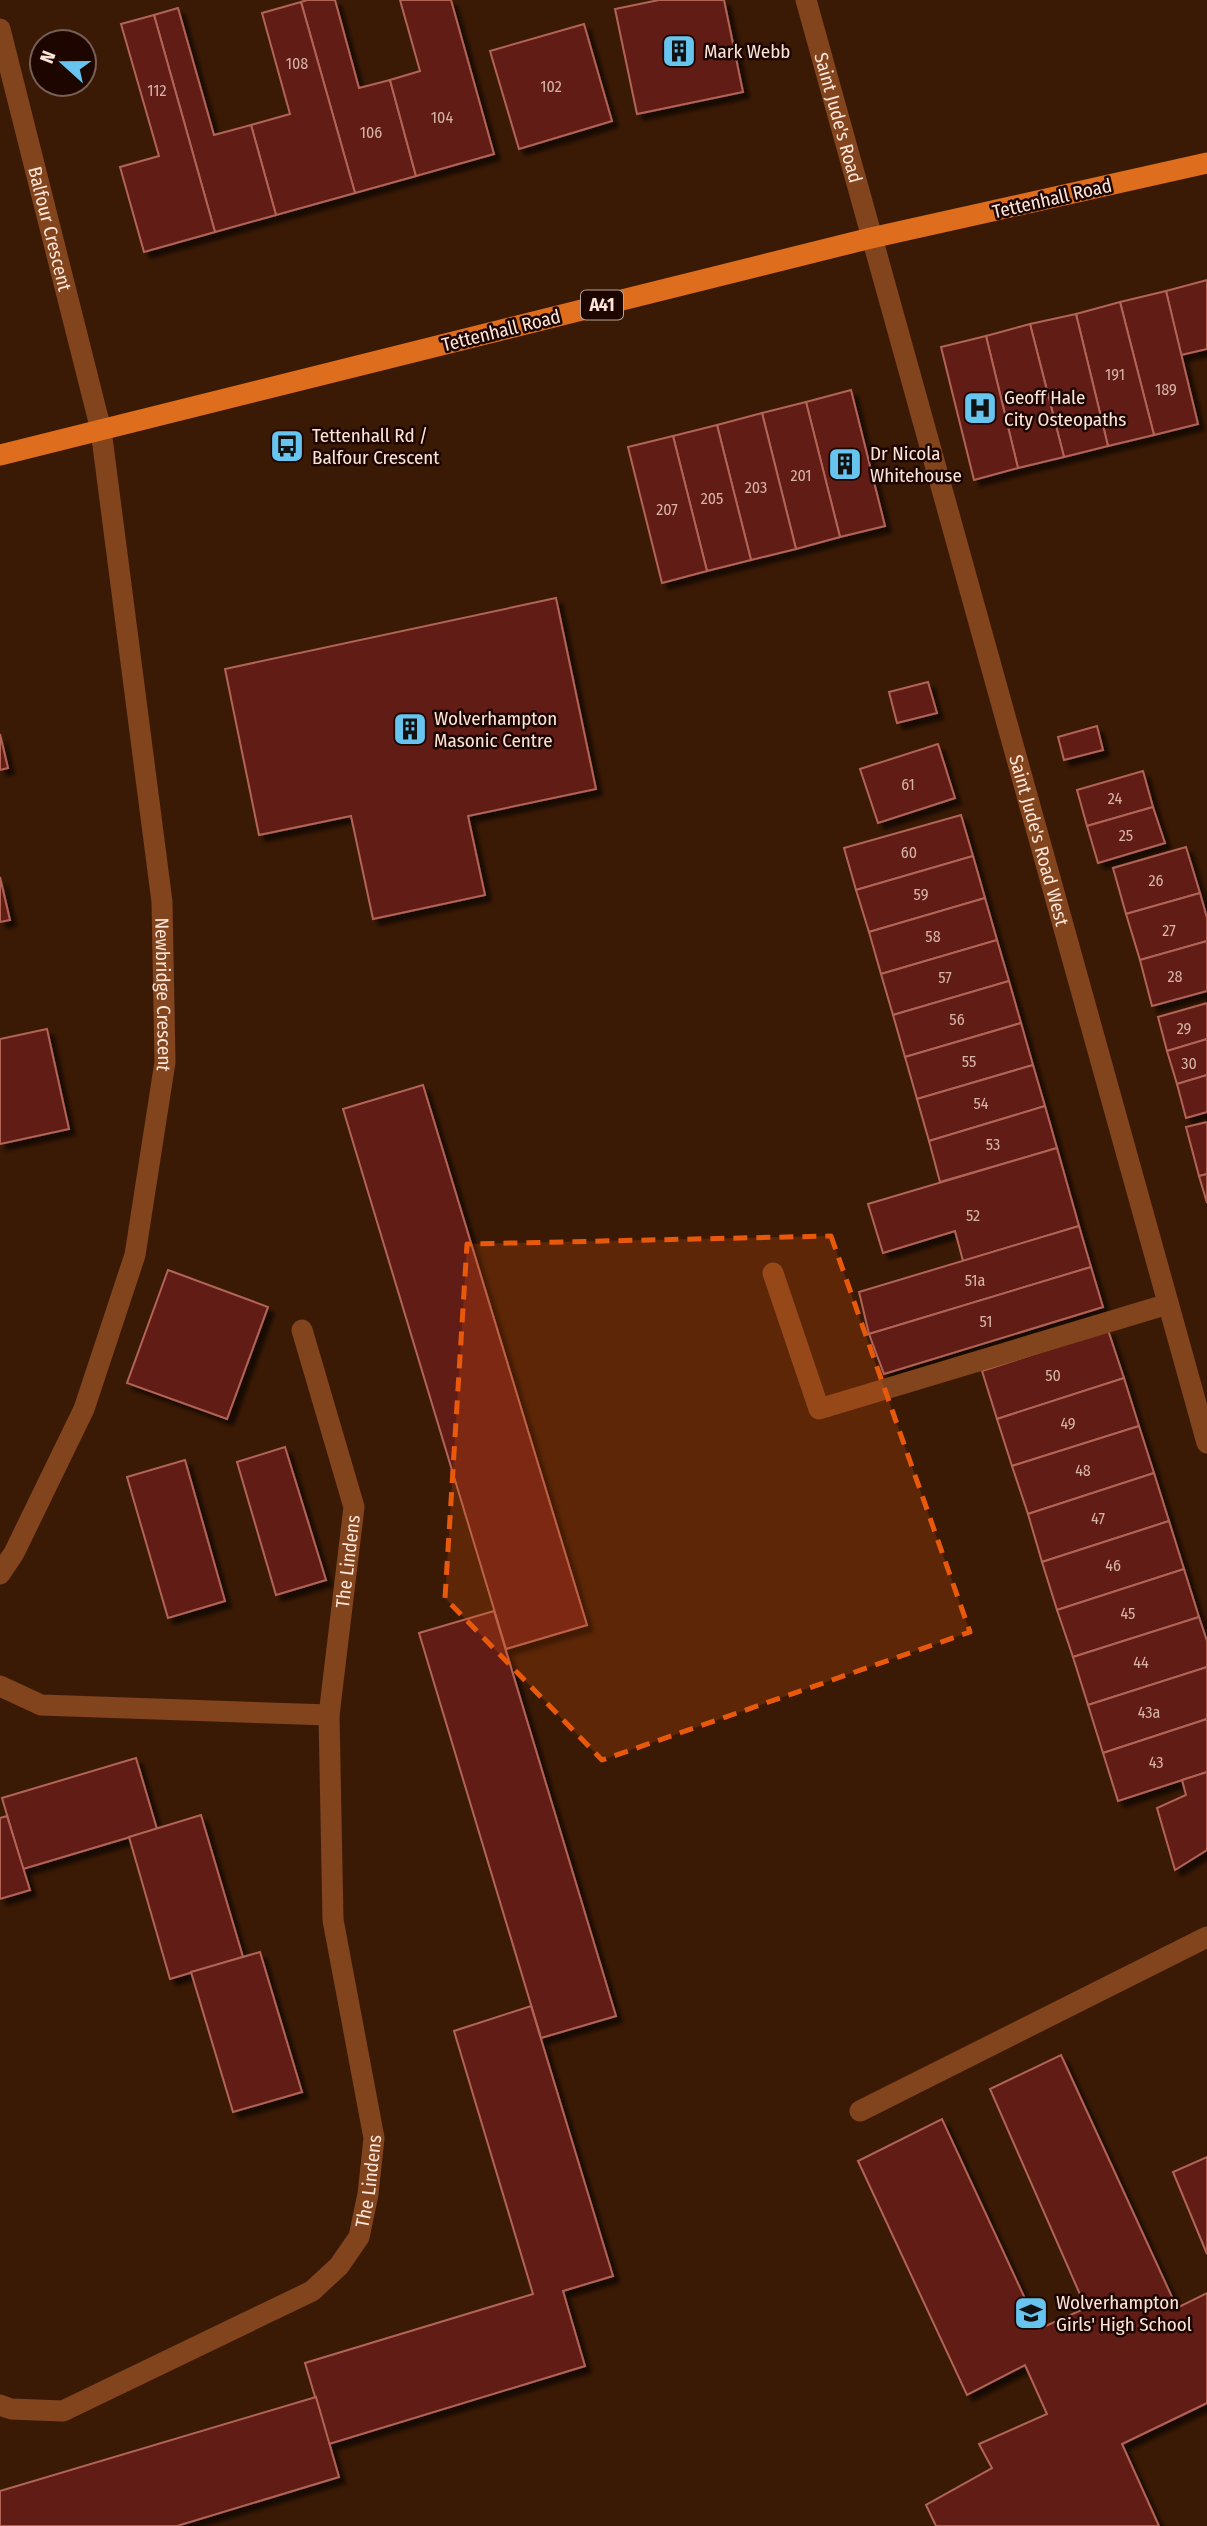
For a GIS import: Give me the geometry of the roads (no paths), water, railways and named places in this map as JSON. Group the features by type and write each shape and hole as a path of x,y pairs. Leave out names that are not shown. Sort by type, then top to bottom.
{"highway":[{"name":"Tettenhall Road","path":"0,455 871,238 1207,163"}],"street":[{"name":"Saint Jude's Road","path":"806,0 871,238"},
{"name":"Balfour Crescent","path":"0,29 3,57 100,430"},
{"name":"Saint Jude's Road West","path":"871,238 1207,1443"},
{"name":"Newbridge Crescent","path":"0,1574 14,1553 84,1409 135,1255 165,1062 162,902 100,430"},
{"path":"773,1273 819,1409 1168,1304"},
{"name":"The Lindens","path":"0,2405 11,2409 63,2410 312,2291 339,2266 359,2237 368,2194 374,2138 332,1920 329,1715 354,1507 302,1330"},
{"path":"0,1686 41,1705 329,1715"},
{"path":"860,2111 1207,1937"}],"place":[{"name":"Mark Webb","path":"679,51"},
{"name":"Geoff Hale City Osteopaths","path":"980,408"},
{"name":"Tettenhall Rd / Balfour Crescent","path":"287,446"},
{"name":"Dr Nicola Whitehouse","path":"845,464"},
{"name":"Wolverhampton Masonic Centre","path":"410,729"},
{"name":"Wolverhampton Girls' High School","path":"1031,2313"}]}
